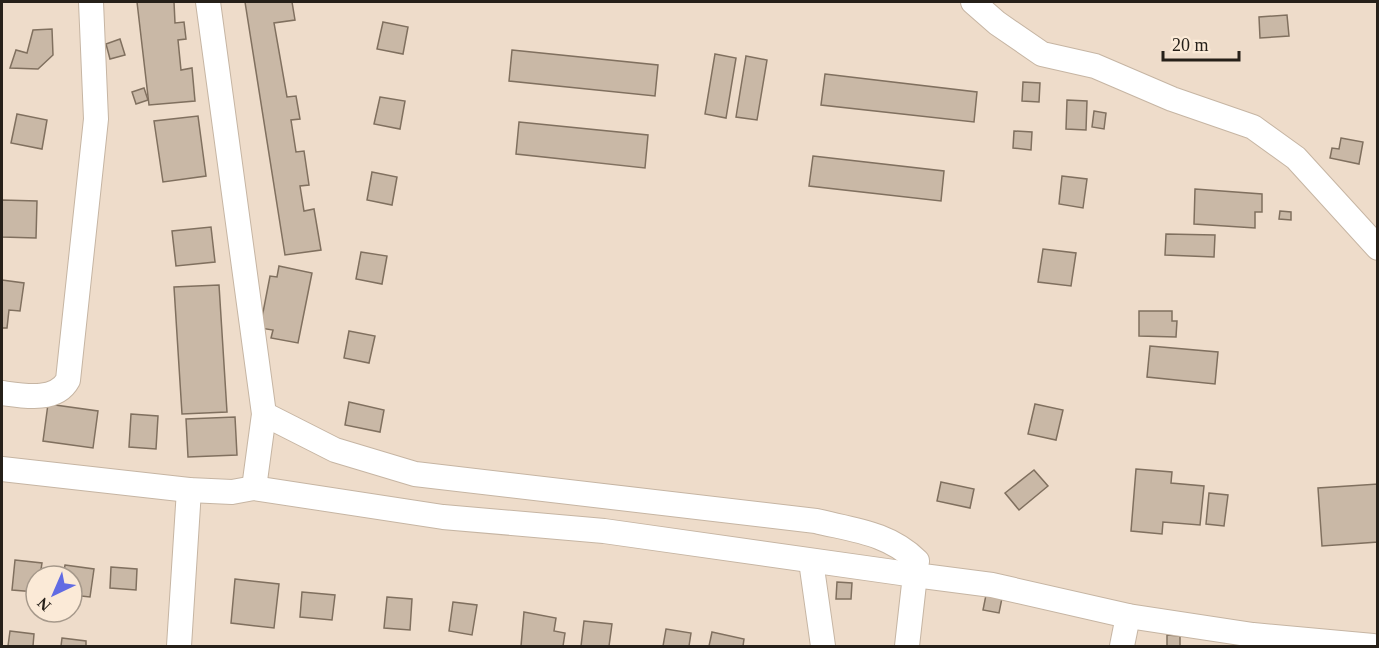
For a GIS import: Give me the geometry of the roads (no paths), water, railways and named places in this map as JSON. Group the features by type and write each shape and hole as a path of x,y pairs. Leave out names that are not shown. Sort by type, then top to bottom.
{"street":[{"path":"2,393 52,395 62,391 68,380 96,119 91,2"},
{"path":"208,2 264,414 254,488"},
{"path":"973,2 997,23 1042,54 1095,66 1172,99 1253,127 1296,158 1377,248"},
{"path":"264,414 335,450 415,474 816,521 877,536 901,545 917,561 907,646"},
{"path":"2,469 189,490 232,492 254,488 442,517 604,531 992,585 1252,641 1373,646"},
{"path":"179,646 189,490"},
{"path":"811,561 824,646"},
{"path":"1122,646 1128,616"}]}
